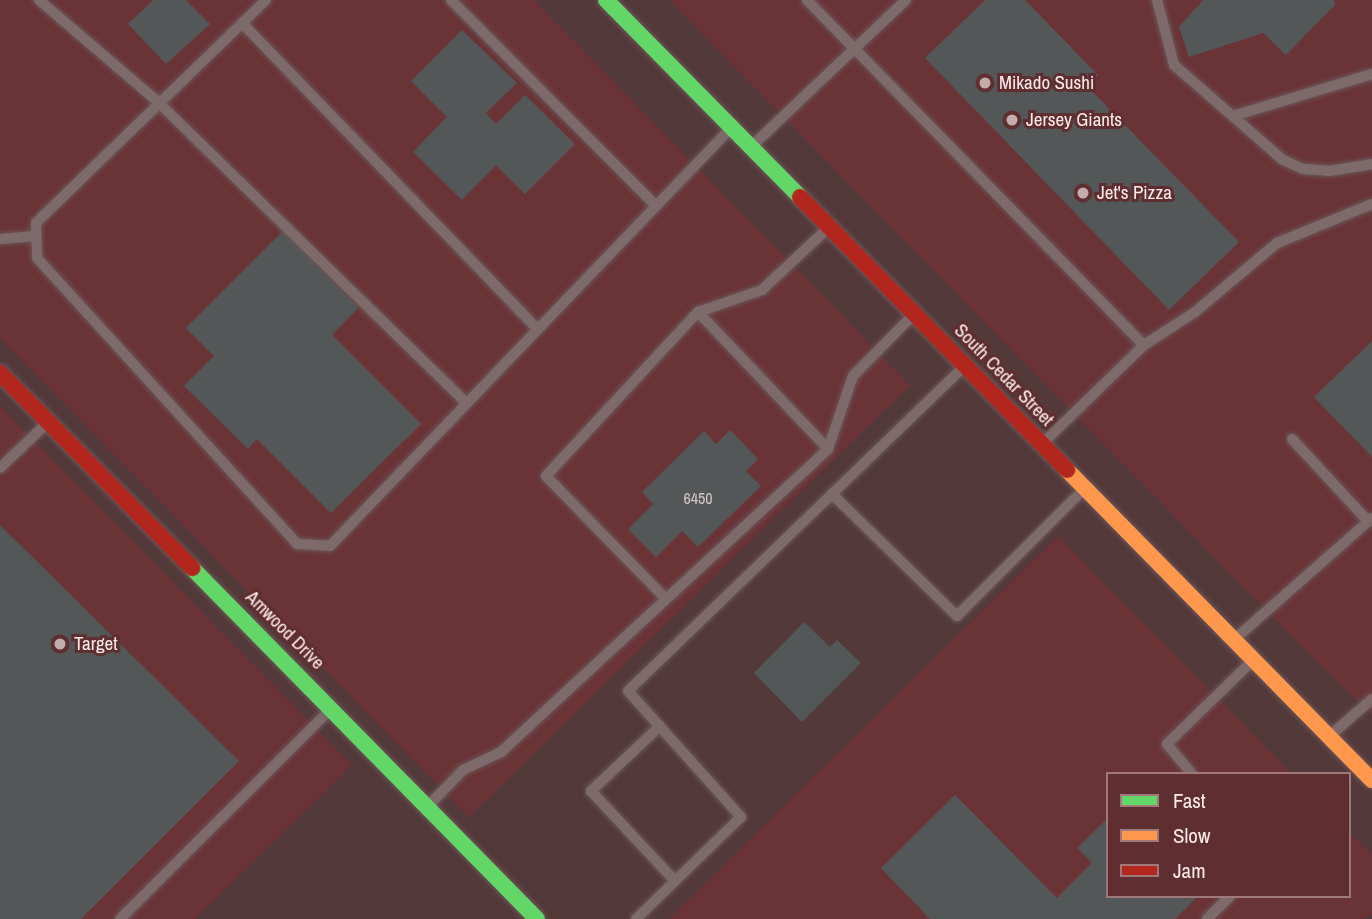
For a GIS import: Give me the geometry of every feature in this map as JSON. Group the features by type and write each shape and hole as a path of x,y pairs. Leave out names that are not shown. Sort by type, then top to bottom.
{"main road":[{"name":"South Cedar Street","path":"606,0 1329,736 1368,769"},
{"name":"Amwood Drive","path":"0,373 537,919"}],"lane":[{"path":"39,0 159,103 466,403"},
{"path":"266,0 36,223 37,258 297,544 330,546 731,128"},
{"path":"451,0 656,206"},
{"path":"807,0 855,46 1144,345"},
{"path":"750,147 906,0"},
{"path":"1157,0 1174,65 1283,160 1303,169 1372,164"},
{"path":"242,23 538,329"},
{"path":"1233,116 1372,74"},
{"path":"1042,444 1144,345 1195,312 1277,243 1372,204"},
{"path":"665,597 546,476 698,312 762,290 829,227"},
{"path":"0,239 36,236"},
{"path":"698,312 828,449"},
{"path":"426,808 463,769 501,752 665,597 828,449 853,376 915,314"},
{"path":"636,919 741,817 628,691 965,366"},
{"path":"0,468 48,422"},
{"path":"1234,639 1370,520 1293,439"},
{"path":"832,494 957,616 1085,488"},
{"path":"1190,772 1167,744 1254,660"},
{"path":"1329,736 1372,699"},
{"path":"120,919 332,708"},
{"path":"660,726 591,791 675,881"},
{"path":"1207,919 1228,898"}],"shaded area":[{"path":"0,0 534,0 910,385 469,817 0,338"},
{"path":"669,0 1372,0 1372,714 1306,651"},
{"path":"0,406 352,765 195,919 0,919"},
{"path":"1058,536 1290,772 1106,772 1106,898 1351,898 1351,834 1372,855 1372,913 1362,919 669,919"}],"building":[{"path":"153,0 186,0 210,24 166,64 128,24"},
{"path":"985,0 1025,0 1098,75 1087,86 1239,242 1169,310 925,58"},
{"path":"1203,0 1334,0 1335,5 1286,55 1263,33 1189,57 1179,27"},
{"path":"462,30 517,83 486,113 496,124 525,95 575,144 525,194 496,165 462,200 413,152 447,117 411,81"},
{"path":"283,231 359,307 332,335 421,424 331,513 257,439 248,449 184,386 214,356 186,328"},
{"path":"1372,341 1372,457 1314,397"},
{"path":"730,430 758,459 746,471 761,486 698,547 682,531 656,557 628,529 653,504 642,492 704,431 716,444"},
{"name":"Target","path":"0,525 239,761 81,919 0,919"},
{"path":"804,622 830,647 837,640 861,663 802,722 754,673"},
{"path":"955,795 1057,898 1092,863 1077,848 1106,820 1106,898 1196,898 1175,919 930,919 881,868"}],"traffic: fast":[{"path":"606,0 800,197"},
{"path":"192,568 537,919"}],"traffic: slow":[{"path":"1067,470 1372,780"}],"traffic: jam":[{"path":"800,197 1067,470"},
{"path":"0,373 192,568"}],"place":[{"name":"Mikado Sushi","path":"985,83"},
{"name":"Jersey Giants","path":"1012,120"},
{"name":"Jet's Pizza","path":"1083,193"},
{"name":"Target","path":"60,644"}]}
